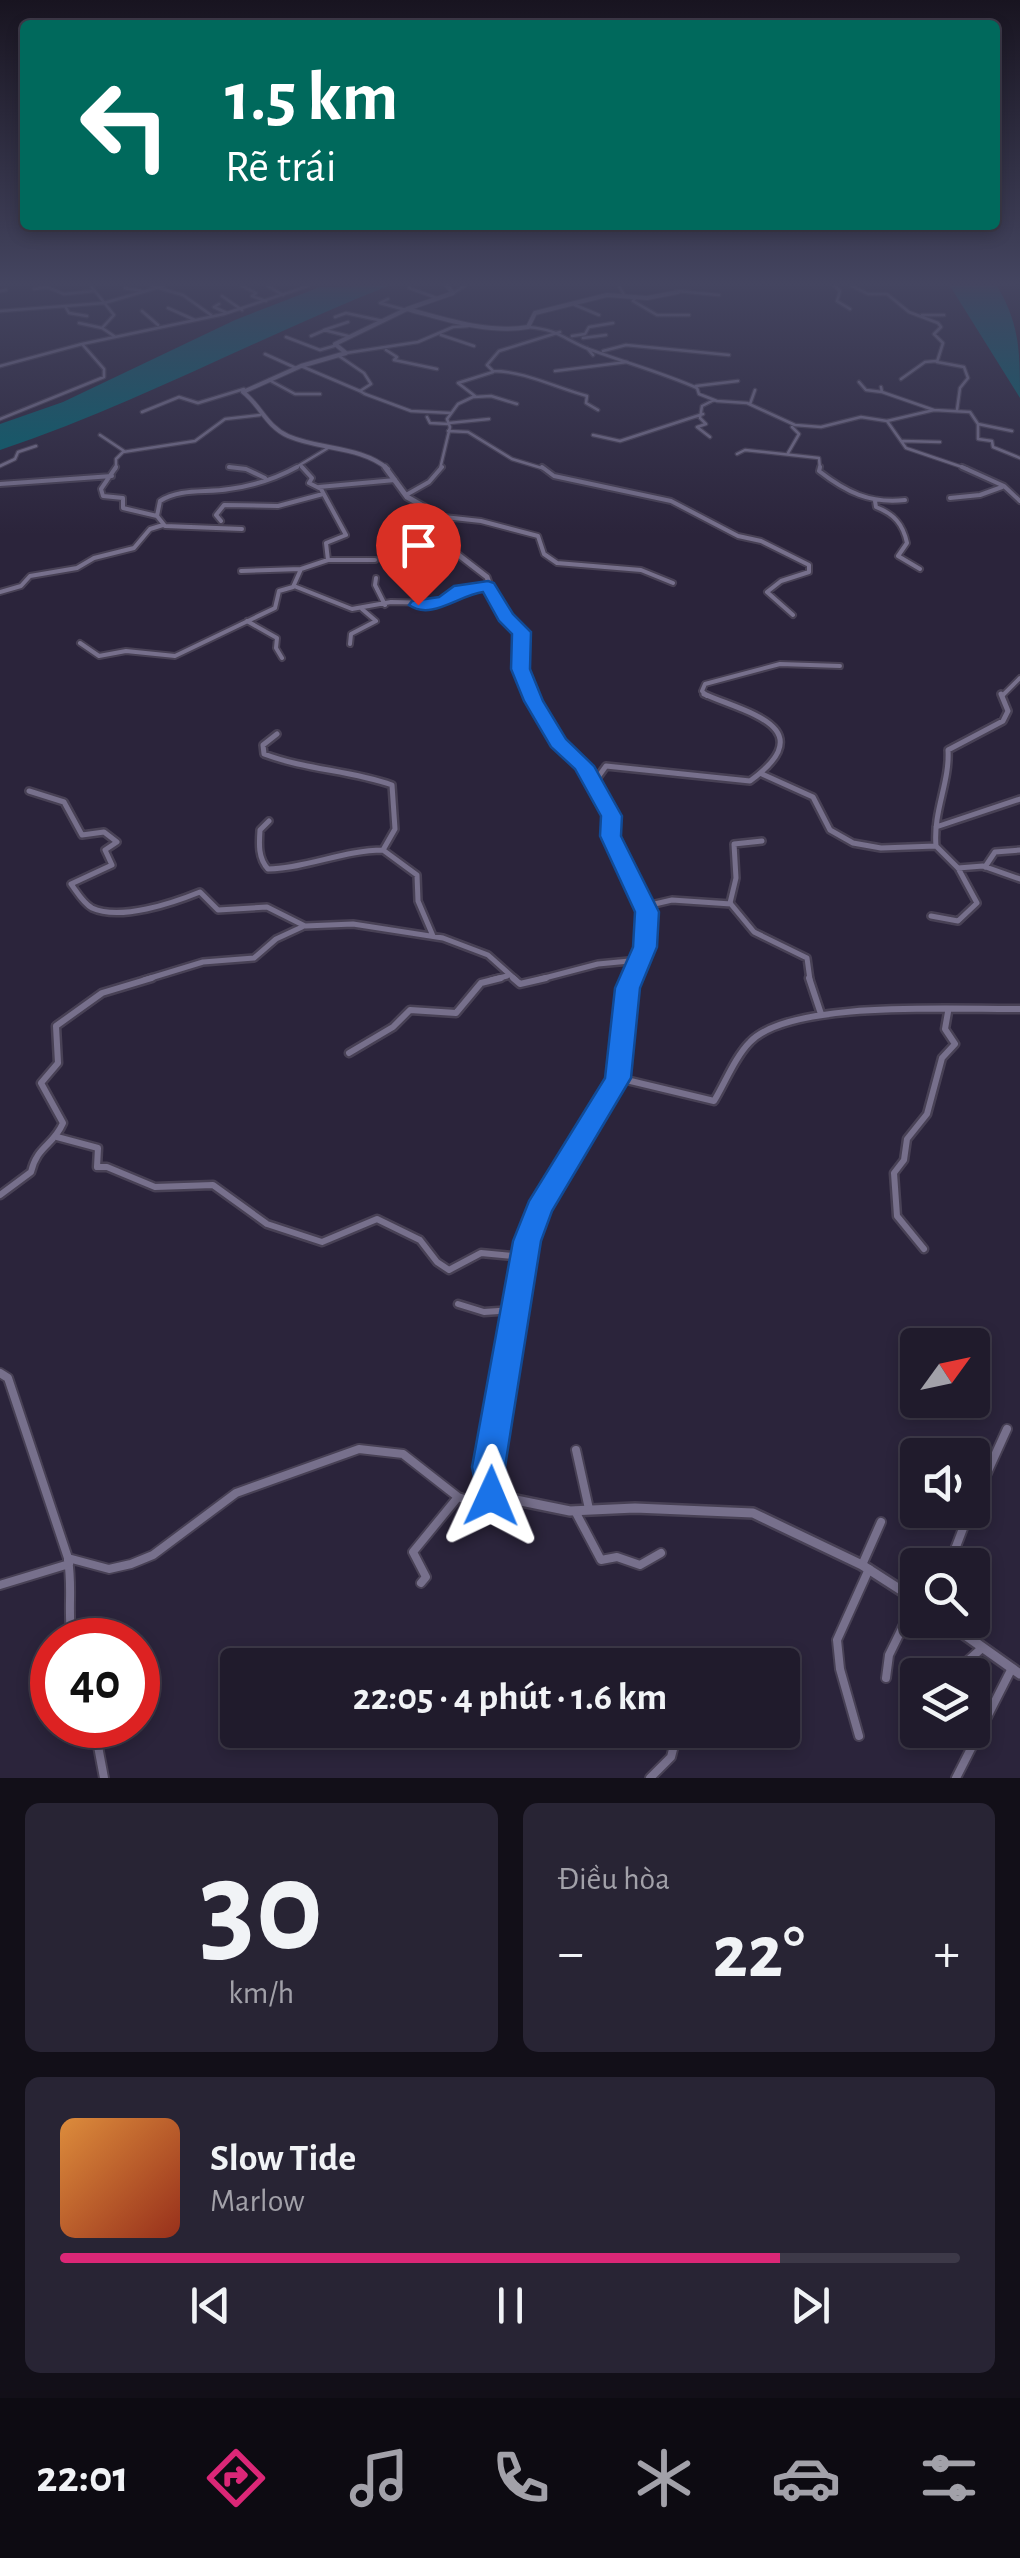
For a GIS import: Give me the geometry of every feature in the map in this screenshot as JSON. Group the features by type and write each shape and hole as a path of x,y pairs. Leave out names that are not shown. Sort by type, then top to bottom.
{"street":[{"path":"0,419 104,377 102,369"},
{"path":"142,412 178,397 198,403 294,369"},
{"path":"304,369 411,411 451,414"},
{"path":"359,369 371,383 360,391"},
{"path":"555,370 564,369"},
{"path":"647,369 693,386 714,400 750,404 790,424 821,426 861,417 887,421 934,410 974,413 978,439 992,441 992,446 1020,458"},
{"path":"901,379 915,369"},
{"path":"957,410 960,388 968,378 965,369"},
{"path":"474,397 458,383 494,371 517,372 550,387 582,393 587,396 586,402 598,410"},
{"path":"268,380 295,394 320,394"},
{"path":"693,386 738,380"},
{"path":"860,382 866,390 881,390 934,410"},
{"path":"244,389 271,429 374,460 392,470 406,495 444,517 475,520 537,536 544,554 557,563 636,570 673,582"},
{"path":"750,404 756,390"},
{"path":"406,495 428,482 441,468 451,414 458,404 489,396 517,404"},
{"path":"704,414 702,406 714,400"},
{"path":"593,435 620,442 704,414"},
{"path":"704,414 700,418 706,424 697,427 710,437"},
{"path":"163,525 157,516 123,508 120,497 103,496 102,487 112,476 116,459 124,451 193,441 225,419 260,415"},
{"path":"427,417 430,423 489,419"},
{"path":"887,421 914,451 948,460 1004,486 1020,501"},
{"path":"788,453 798,434 790,424"},
{"path":"978,424 1007,427 1012,432"},
{"path":"448,431 466,432 512,459 541,466 557,477 671,501 738,536 764,542 810,565 809,572 779,582 767,592 793,615"},
{"path":"100,434 124,451"},
{"path":"903,441 940,442"},
{"path":"0,466 16,458 18,452 36,446"},
{"path":"157,516 160,501 170,494 232,489 302,466 328,448"},
{"path":"737,454 742,450 822,459 818,470 835,487 875,501 905,500"},
{"path":"229,466 265,478"},
{"path":"302,466 312,478 309,482 319,487 397,480"},
{"path":"0,484 112,476"},
{"path":"950,498 980,495 1004,486"},
{"path":"319,487 346,534 326,544 328,560"},
{"path":"221,521 216,514 222,506 278,506 323,494"},
{"path":"875,501 876,508 890,511 904,526 908,543 898,556 920,568"},
{"path":"444,517 460,560 487,577 506,617 522,632 520,669 534,701 555,738 583,766 612,816 610,836 646,906 645,947 628,988 618,1078 539,1209 524,1256 488,1467 491,1496"},
{"path":"0,592 21,586 30,576 77,568 94,558 134,548 149,530 163,525 242,529"},
{"path":"241,570 301,568 328,560 375,560"},
{"path":"294,586 301,568"},
{"path":"376,578 375,585 385,604"},
{"path":"80,644 99,656 137,651 166,658 275,608 278,592 294,586 338,606 362,608 439,603 460,590 488,586"},
{"path":"350,644 351,634 376,621 362,608"},
{"path":"247,621 277,638 276,648 282,658"},
{"path":"593,784 606,766 743,783 762,774 774,764 780,747 773,726 741,704 706,696 702,692 705,684 780,664 840,666"},
{"path":"931,916 958,921 977,904 958,868 936,846 934,820 950,763 948,750 1002,721 1008,711 1001,694 1020,678"},
{"path":"277,734 264,745 264,754 288,763 355,772 392,785 395,829 383,850"},
{"path":"762,774 812,796 819,804 824,822 838,836 886,848 936,846"},
{"path":"30,791 64,802 82,835 104,832 117,842 105,850 112,866 72,881 90,908 105,912 155,908 200,892 217,910 267,906 305,926"},
{"path":"936,827 952,825 998,802 1020,799"},
{"path":"269,821 262,827 260,838 265,868 299,868 365,850 383,850 417,876 418,901 433,936"},
{"path":"762,840 734,844 736,878 731,904 755,932 807,958 821,1014"},
{"path":"985,867 996,852 1020,850"},
{"path":"958,868 985,867 1020,879"},
{"path":"646,906 672,900 731,904"},
{"path":"0,1196 20,1184 31,1172 37,1151 57,1138 63,1118 41,1084 58,1063 56,1026 102,993 203,962 254,958 276,939 305,926 353,924 460,942 488,955 520,984 567,975 619,958 640,960"},
{"path":"349,1053 355,1046 392,1032 410,1010 456,1012 480,983 507,976"},
{"path":"618,1078 714,1101 759,1032 821,1014 1020,1009"},
{"path":"924,1249 897,1216 894,1173 904,1160 907,1139 927,1114 942,1058 954,1045 945,1028 948,1012"},
{"path":"57,1138 98,1148 97,1167 153,1186 214,1185 267,1224 314,1242 378,1219 420,1240 436,1262 449,1270 480,1253 524,1256"},
{"path":"458,1304 484,1312 517,1310"},
{"path":"0,1373 8,1378 69,1561 74,1598 70,1618"},
{"path":"990,1467 1007,1429"},
{"path":"0,1585 69,1561 108,1569 132,1564 153,1555 236,1493 359,1450 384,1448 403,1454 458,1498 467,1500 491,1496 590,1512 635,1508 753,1513 865,1567 900,1590"},
{"path":"576,1450 590,1512"},
{"path":"421,1583 427,1579 413,1552 458,1498"},
{"path":"574,1511 601,1560 621,1558 640,1565 661,1553"},
{"path":"859,1736 840,1670 837,1640 880,1522"},
{"path":"886,1678 890,1656 900,1636"},
{"path":"968,1638 1016,1671 990,1715"},
{"path":"971,1658 982,1648"},
{"path":"98,1748 104,1778"},
{"path":"650,1778 671,1757 673,1748"},
{"path":"956,1778 971,1748"}],"shaded area":[{"path":"132,369 198,369 99,413 0,450 0,424 63,402"},
{"path":"1002,369 1020,369 1020,398"}],"route":[{"path":"418,605 444,602 460,590 488,586 506,617 522,632 520,669 534,701 558,743 583,766 612,816 610,836 647,912 645,947 628,988 618,1078 539,1209 527,1241 488,1467 491,1496"}]}
